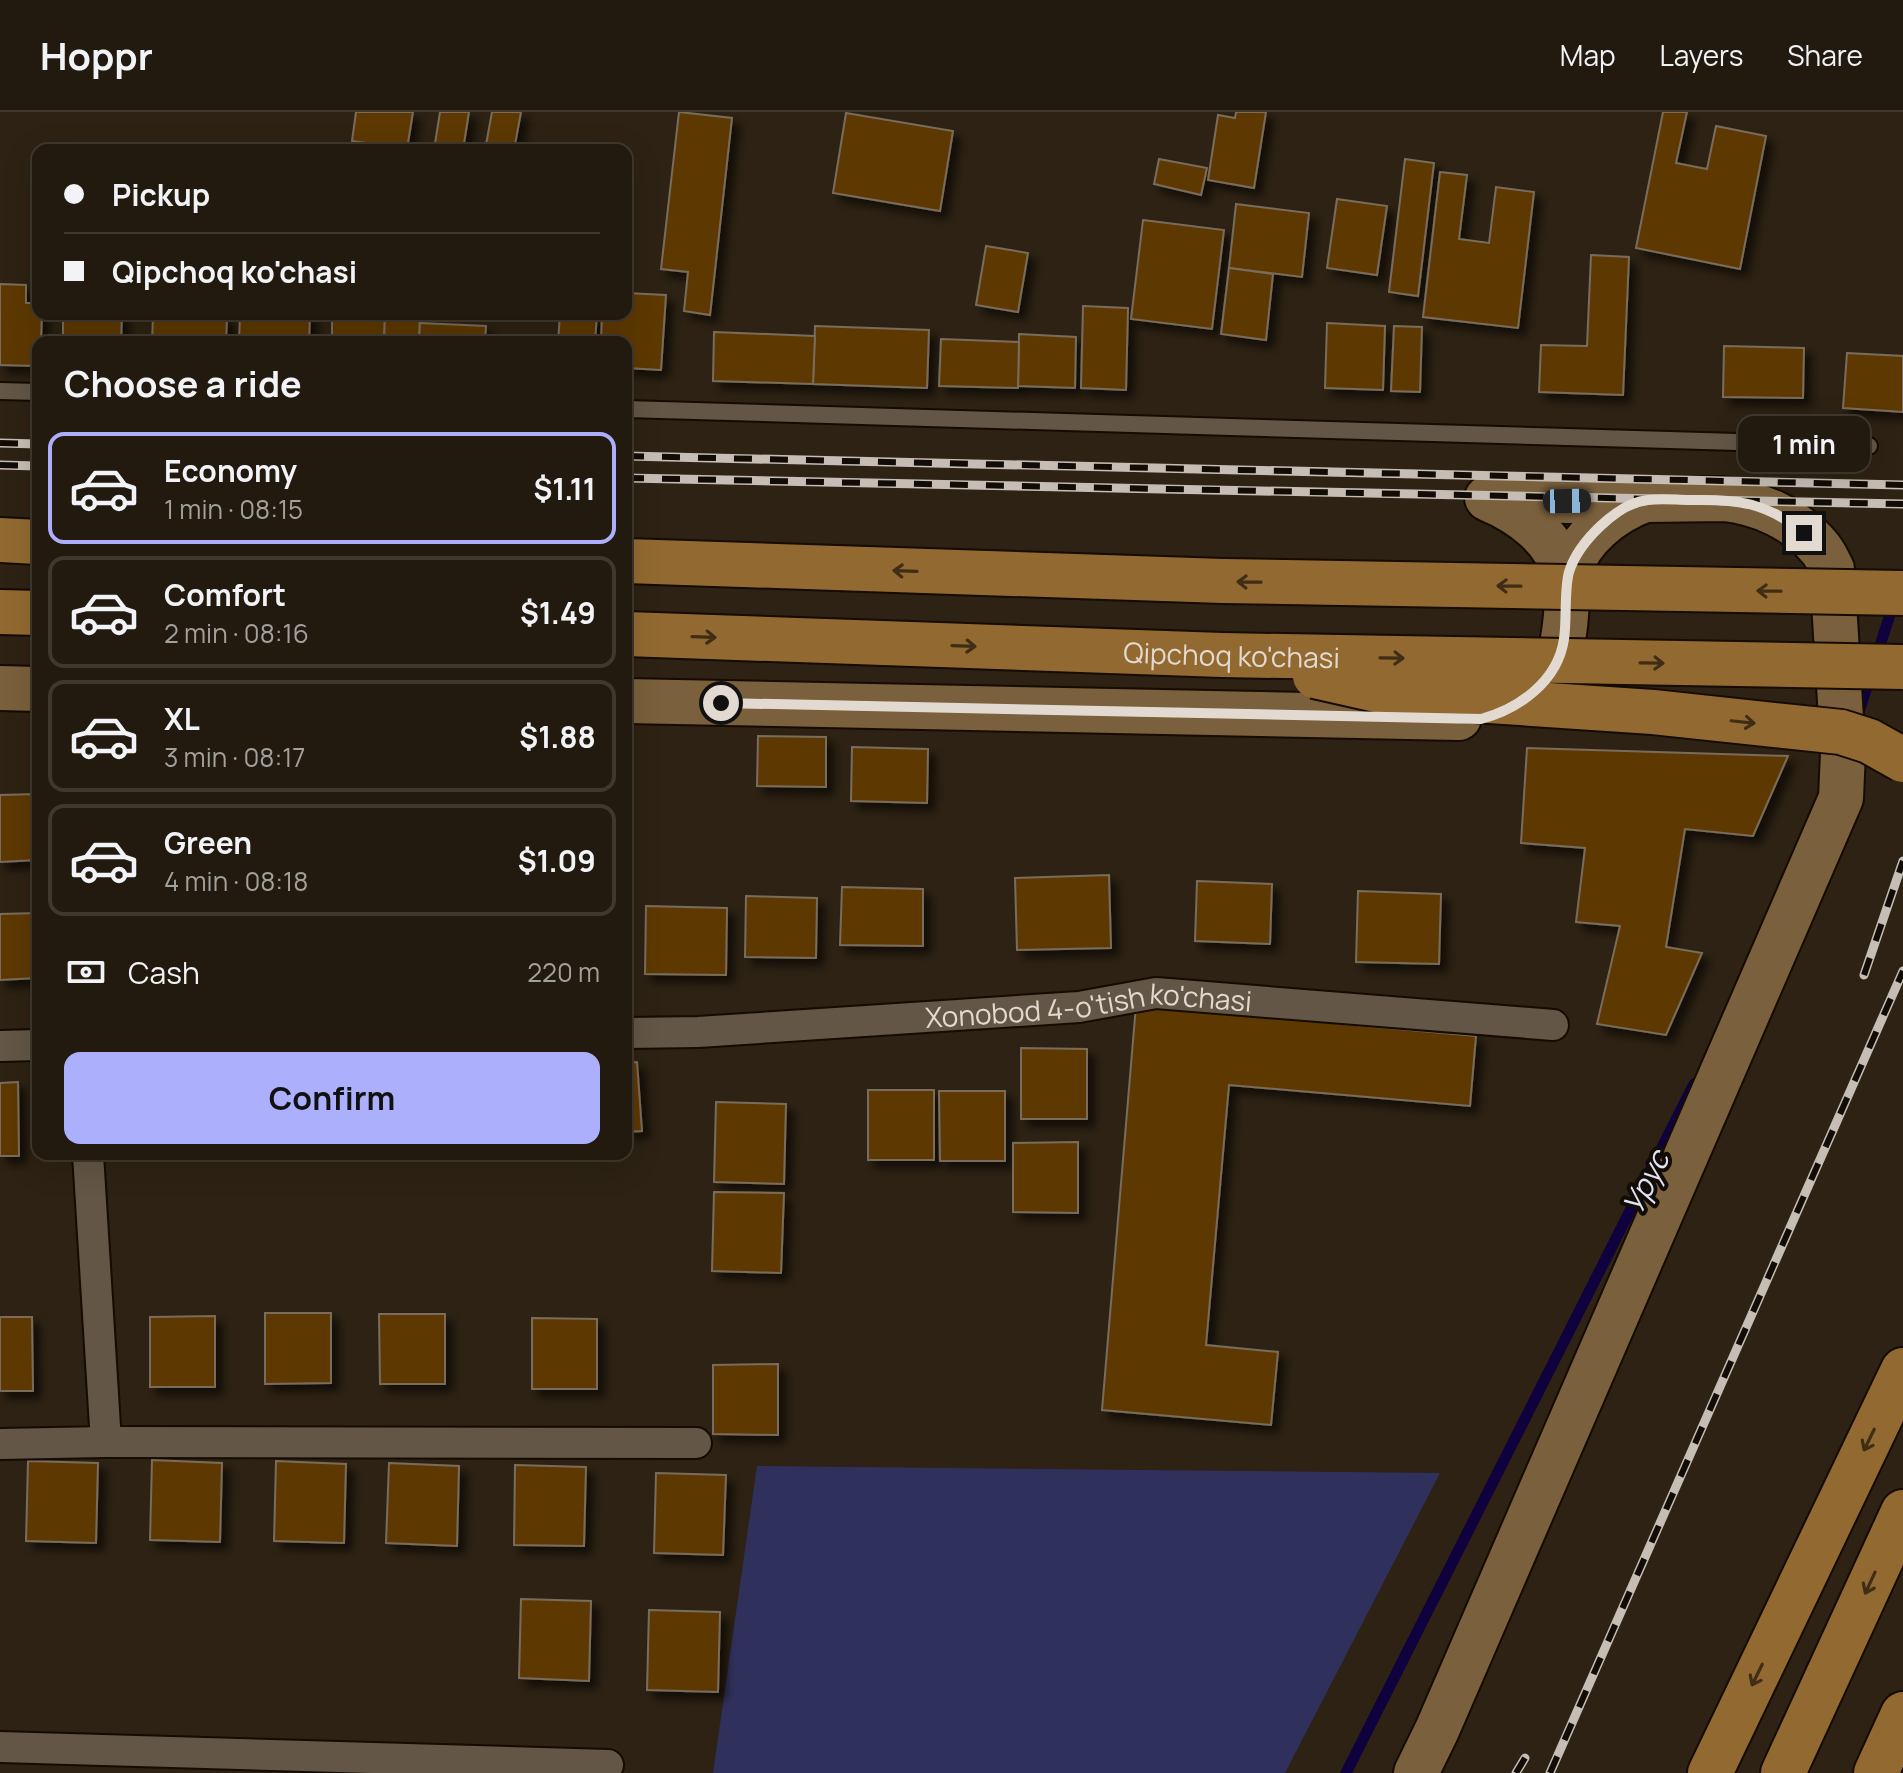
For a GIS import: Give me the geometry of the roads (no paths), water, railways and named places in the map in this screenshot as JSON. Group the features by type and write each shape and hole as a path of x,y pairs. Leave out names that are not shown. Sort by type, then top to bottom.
{"main road":[{"path":"632,561 1223,581 1903,593"},
{"name":"Qipchoq ko'chasi","path":"632,634 1222,655 1903,667"},
{"path":"1222,655 1399,695 1653,712 1841,732 1869,741 1903,760"},
{"path":"1710,1773 1903,1370"},
{"path":"1783,1773 1903,1512"},
{"path":"1876,1773 1903,1714"}],"street":[{"path":"1416,1773 1841,798 1843,752 1832,569 1820,548 1776,514 1742,501 1487,498 1529,523 1550,545 1557,558 1563,573 1564,642"},
{"path":"632,701 1481,719 1510,708 1533,692 1553,667 1564,642 1569,572 1577,557 1607,520 1645,500"},
{"path":"0,688 32,689"},
{"name":"Xonobod 4-o'tish ko'chasi","path":"632,1033 698,1032 1079,1007 1156,993 1553,1025"},
{"path":"0,1046 32,1045"},
{"path":"88,1160 106,1442"},
{"path":"0,1444 696,1443"},
{"path":"0,1747 608,1765"}],"lane":[{"path":"0,391 32,392"},
{"path":"632,409 1869,446"}],"waterway":[{"name":"Урус","path":"1876,658 1894,602"},
{"name":"Урус","path":"1858,715 1871,674"},
{"name":"Урус","path":"1346,1773 1694,1084"}],"railway":[{"path":"0,443 32,444"},
{"path":"632,456 1903,485"},
{"path":"0,465 32,466"},
{"path":"632,478 1903,504"},
{"path":"1864,975 1903,861"},
{"path":"1550,1773 1903,971"},
{"path":"1516,1773 1525,1758"}]}
